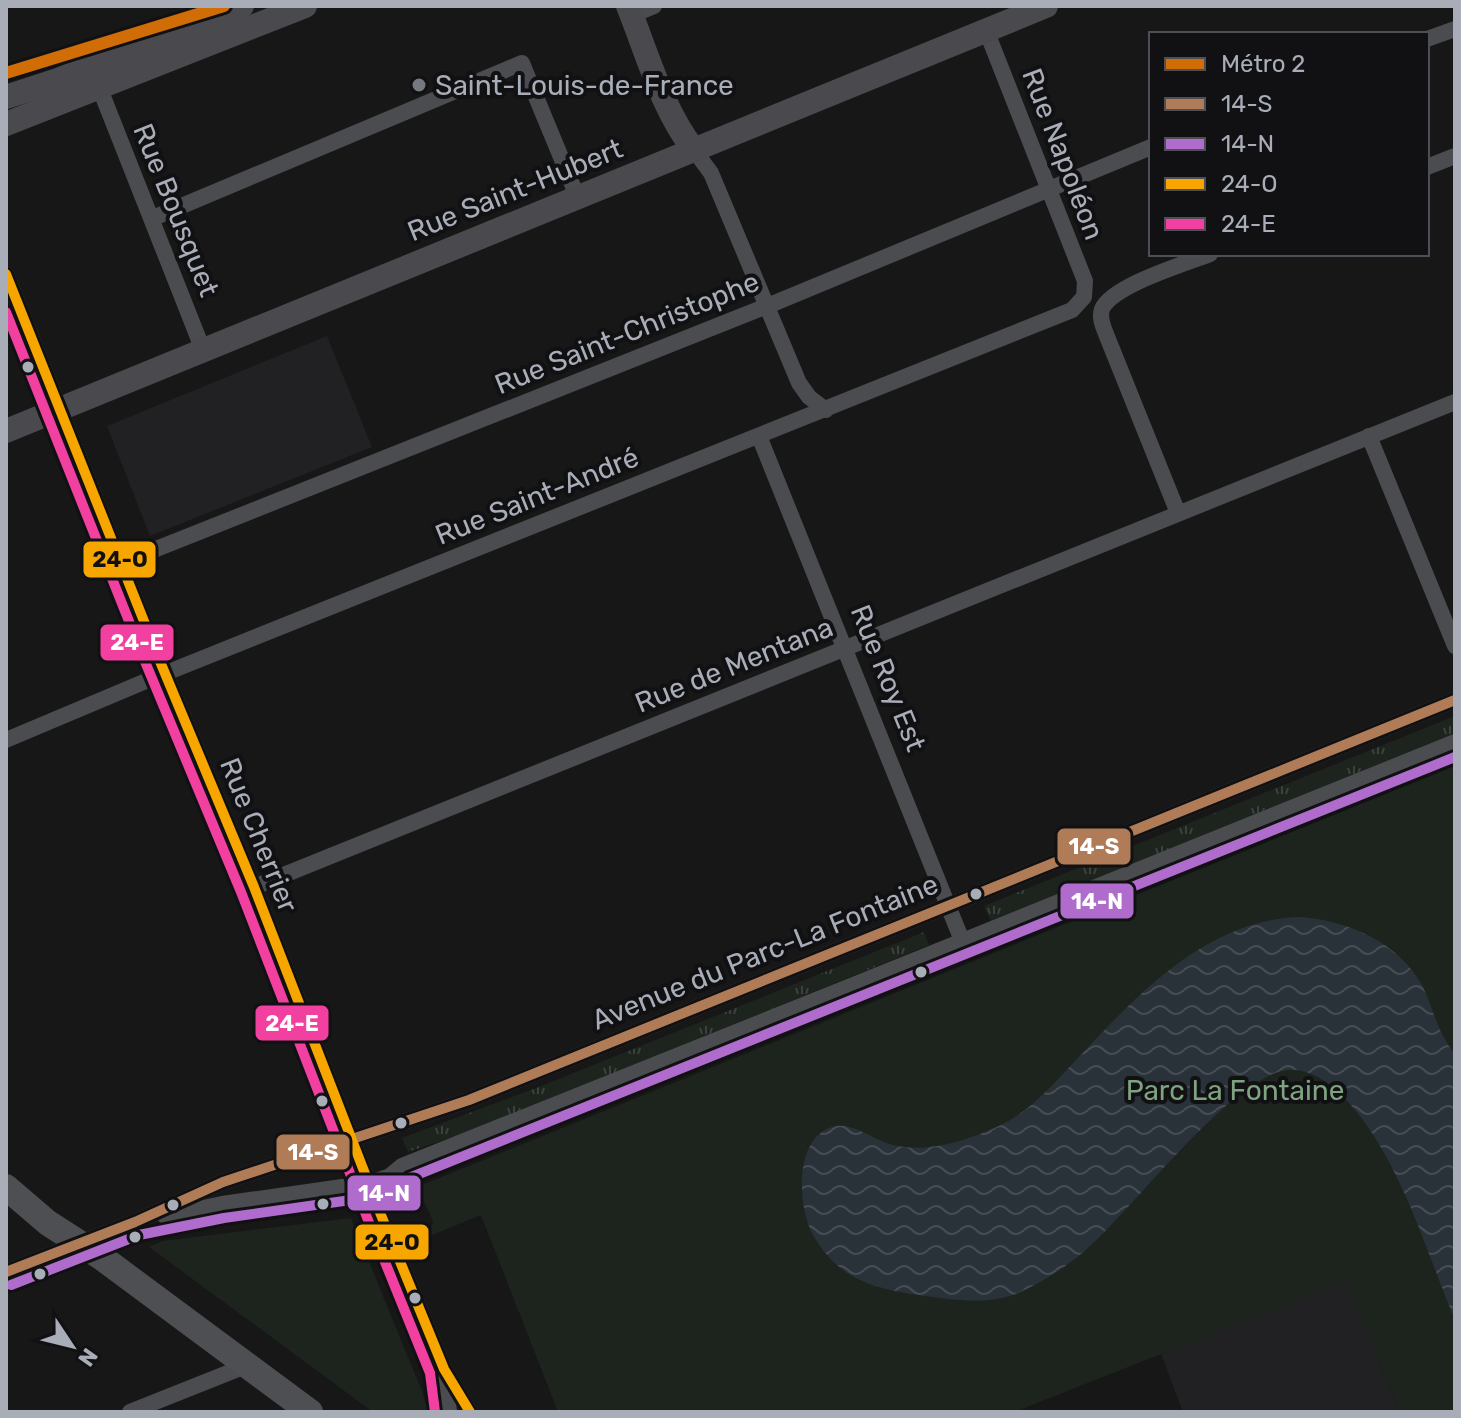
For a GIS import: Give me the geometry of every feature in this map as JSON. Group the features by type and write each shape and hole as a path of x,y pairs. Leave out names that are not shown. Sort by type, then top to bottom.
{"main road":[{"path":"6,1187 48,1223 310,1412"}],"street":[{"path":"6,97 58,80 242,6"},
{"path":"6,124 305,6"},
{"name":"Rue Saint-Hubert","path":"6,431 1046,6"},
{"path":"638,9 669,106 681,133 711,173 799,383 809,397 826,410"},
{"path":"1429,38 1455,29"},
{"name":"Rue Napoléon","path":"986,30 1085,281 1084,297"},
{"path":"153,218 522,63 577,196"},
{"name":"Rue Bousquet","path":"100,89 203,350"},
{"name":"Rue Saint-Christophe","path":"121,563 768,305 1149,148"},
{"path":"1429,166 1455,156"},
{"path":"1178,513 1101,315 1103,306 1124,290 1205,256"},
{"name":"Rue Cherrier","path":"6,274 165,674 254,887 444,1369 470,1412"},
{"name":"Rue Saint-André","path":"6,740 1072,310 1084,297"},
{"name":"Rue de Mentana","path":"254,887 1455,402"},
{"name":"Rue Roy Est","path":"759,436 963,943"},
{"path":"1369,436 1455,646"},
{"name":"Avenue du Parc-La Fontaine","path":"6,1272 135,1222 223,1182 469,1100 1455,700"},
{"name":"Avenue du Parc-La Fontaine","path":"135,1222 222,1204 370,1183 390,1176 402,1166 431,1154 963,943 1455,742"},
{"path":"130,1412 248,1365"},
{"path":"444,1369 449,1412"}],"shaded area":[{"path":"327,336 372,447 150,536 107,426"},
{"path":"1346,1280 1400,1412 1183,1412 1161,1354"}],"green space":[{"path":"1455,716 1455,733 991,922 984,906"},
{"name":"Parc La Fontaine","path":"1455,766 1455,1412 1400,1412 1346,1281 1014,1412 558,1412 481,1215 430,1236 433,1221 417,1187"},
{"path":"924,932 929,945 473,1130 408,1152 402,1138 539,1087"},
{"path":"351,1218 428,1412 373,1412 149,1247 162,1241"}],"water":[{"path":"1298,917 1353,929 1370,936 1400,958 1423,987 1440,1030 1455,1054 1455,1320 1415,1217 1378,1143 1340,1093 1320,1078 1298,1070 1287,1070 1265,1078 1240,1095 1185,1146 1090,1246 1056,1272 1018,1293 996,1299 972,1300 890,1290 847,1273 823,1251 813,1235 804,1207 802,1172 812,1142 823,1132 843,1126 889,1144 917,1148 947,1144 990,1130 1034,1103 1125,1009 1176,965 1204,946 1233,932 1265,922"}],"metro line":[{"name":"2","path":"6,73 224,6"}],"transit line":[{"name":"24-O","path":"6,274 159,659 254,887 381,1215 444,1369 470,1412"},
{"name":"24-E","path":"6,312 146,664 241,892 430,1373 435,1412"},
{"name":"14-S","path":"6,1272 135,1222 223,1182 469,1100 1455,700"},
{"name":"14-N","path":"11,1285 139,1235 224,1218 372,1197 396,1189 409,1178 1455,757"}],"place":[{"name":"Saint-Louis-de-France","path":"419,85"}]}
